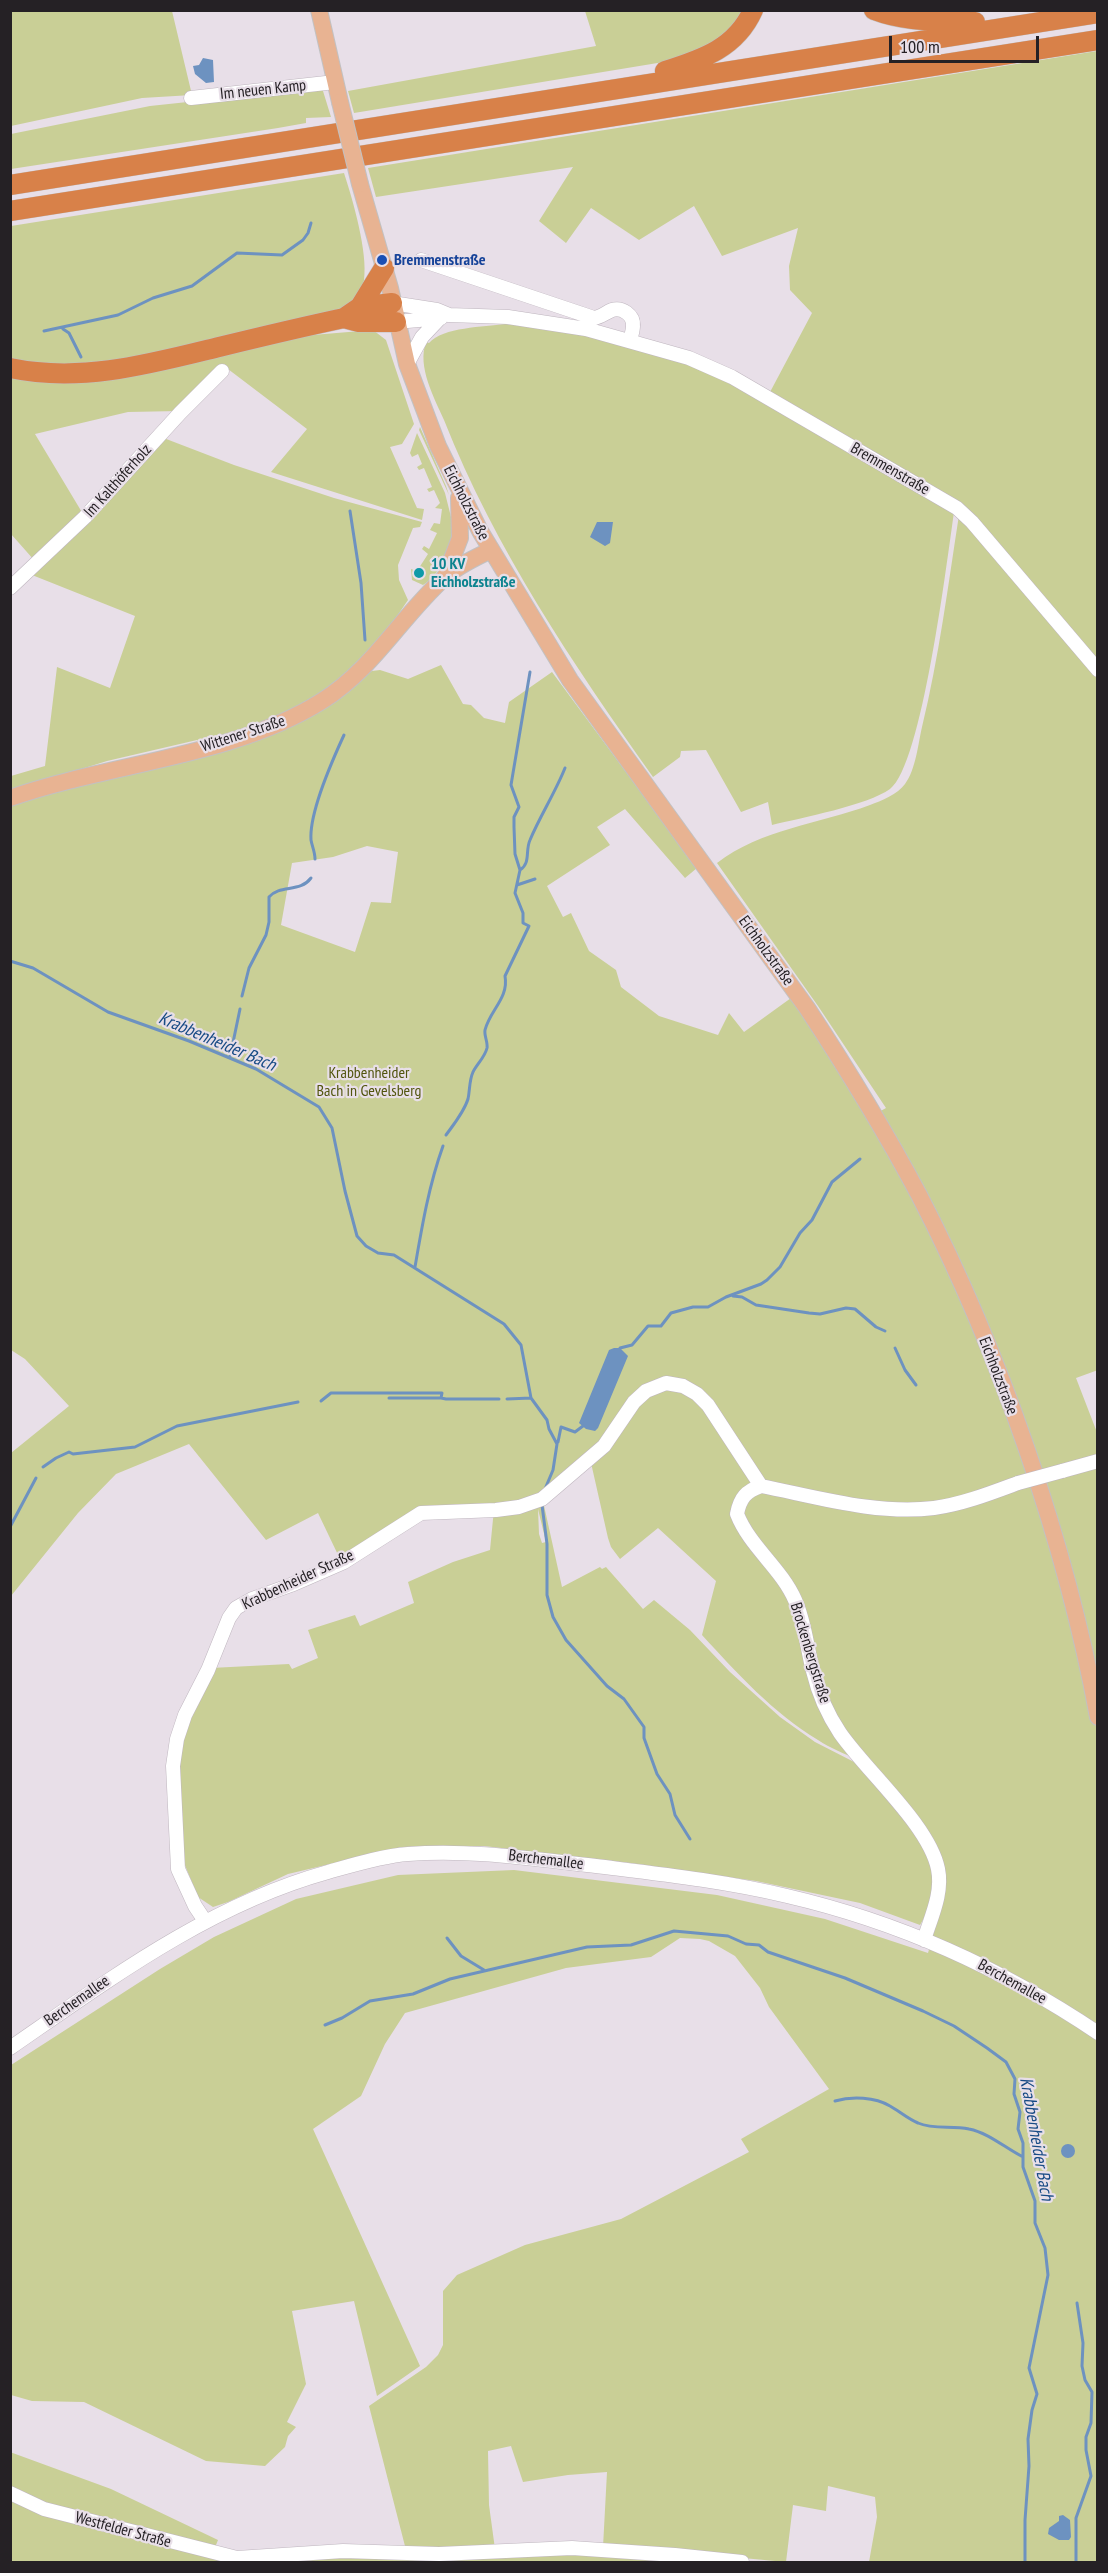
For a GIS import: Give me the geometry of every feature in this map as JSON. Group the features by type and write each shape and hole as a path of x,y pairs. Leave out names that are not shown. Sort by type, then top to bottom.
{"highway":[{"path":"627,87 711,55 729,44 742,31 753,10"},
{"path":"874,10 908,19 939,23 963,21 1023,24"},
{"path":"10,185 1098,13"},
{"path":"10,211 1098,40"},
{"path":"10,223 78,200"},
{"path":"10,368 52,374 116,370 153,364 352,313 384,268"},
{"path":"352,313 359,322 394,313"}],"main road":[{"name":"Eichholzstraße","path":"319,10 334,82 407,364 438,446 491,550 576,689 807,1008 856,1085 919,1195 970,1305 1014,1418 1051,1527 1089,1670 1098,1717"},
{"path":"445,577 460,538 459,491"},
{"name":"Wittener Straße","path":"10,798 73,778 245,736 292,717 323,700 363,669 445,577 491,550"}],"street":[{"name":"Im neuen Kamp","path":"191,98 334,82"},
{"path":"421,260 594,318 616,309 622,310 632,319 630,341"},
{"name":"Bremmenstraße","path":"394,313 540,321 586,329 688,358 732,377 957,508 1098,670"},
{"path":"407,364 422,337 444,317"},
{"name":"Im Kalthöferholz","path":"10,588 85,517 222,370"},
{"name":"Krabbenheider Straße","path":"206,1921 195,1906 178,1869 173,1766 177,1739 185,1715 229,1618 236,1608 252,1599 291,1586 344,1562 421,1513 496,1510 519,1507 542,1499 604,1446 634,1402 646,1391 666,1383 683,1386 697,1394 708,1406 761,1486"},
{"path":"761,1486 850,1503 905,1509 935,1508 1098,1461"},
{"name":"Brockenbergstraße","path":"761,1486 751,1489 743,1497 737,1514 746,1534 779,1575 795,1600 813,1672 829,1714 846,1740 922,1832 934,1854 940,1888 924,1940"},
{"name":"Berchemallee","path":"10,2048 112,1977 206,1921 274,1889 328,1872 406,1854 486,1853 684,1877 750,1888 851,1913 924,1940 1020,1986 1098,2034"},
{"name":"Westfelder Straße","path":"10,2493 44,2510 237,2558 344,2551 439,2554 572,2548 742,2562"}],"green space":[{"path":"11,11 172,11 192,95 142,98 11,126"},
{"path":"585,11 750,11 743,24 694,57 354,113 348,91 596,46"},
{"path":"1097,51 1097,665 974,519 769,394 812,313 790,290 789,266 798,228 722,256 694,206 639,240 591,208 566,243 539,221 573,167 376,197 368,168"},
{"path":"291,91 323,91 331,117 306,118 306,123 278,128 11,169 11,134 150,106"},
{"path":"344,173 359,226 365,269 362,287 351,305 308,318 124,360 69,365 11,358 11,226"},
{"path":"505,324 534,326 612,341 685,361 728,380 954,512 939,615 913,743 902,772 890,789 851,806 772,825 768,802 741,812 706,750 681,751 680,757 653,777 565,648 511,560 464,468 428,382 424,362 426,342 429,343 435,338 454,331"},
{"path":"373,330 386,340 414,424 402,444 390,447 417,508 424,509 422,520 271,472 307,429 224,366 179,411 128,412 35,434 83,514 34,560 11,534 11,374 288,337"},
{"path":"420,427 446,486 449,495 419,430"},
{"path":"417,433 445,493 454,529 452,530 452,544 445,560 423,585 412,580 411,569 417,571 428,554 422,549 424,546 429,549 437,533 430,530 434,523 440,524 442,509 435,508 440,503 434,490 429,492 427,489 432,487 424,468 419,470 417,467 422,464 418,454 412,457 410,453"},
{"path":"161,437 234,465 334,498 422,522 420,527 413,528 398,565 399,580 408,600 380,641 325,693 259,726 199,744 197,740 107,761 11,791 11,776 45,766 57,667 110,688 135,616 27,573"},
{"name":"Krabbenheider Bach in Gevelsberg","path":"959,515 1097,677 1098,1370 1076,1378 1098,1435 1097,2562 869,2562 877,2517 875,2497 828,2486 826,2511 793,2505 786,2562 603,2547 607,2472 523,2482 511,2446 488,2451 489,2505 495,2549 406,2550 369,2406 426,2367 438,2355 443,2345 443,2291 457,2275 525,2245 621,2219 749,2152 741,2139 829,2089 769,2007 760,1988 735,1956 709,1941 680,1938 651,1957 566,1968 405,2013 385,2044 361,2096 313,2129 420,2366 377,2396 354,2301 292,2311 306,2384 287,2422 296,2427 288,2436 285,2447 265,2466 206,2461 84,2402 32,2401 11,2395 11,2065 214,1937 296,1899 398,1875 514,1870 717,1895 825,1919 928,1953 946,1889 936,1879 931,1906 920,1925 860,1903 756,1881 484,1846 402,1847 288,1874 213,1907 198,1897 180,1853 179,1740 211,1668 289,1664 292,1669 318,1658 308,1630 355,1615 360,1626 414,1603 408,1582 453,1562 490,1550 494,1509 442,1509 340,1559 318,1513 266,1540 189,1444 116,1474 78,1513 11,1596 11,1453 69,1406 25,1359 11,1350 11,803 208,752 372,671 380,670 408,679 441,665 463,704 471,705 484,718 505,723 509,702 552,672 697,868 685,878 625,809 597,827 610,845 547,886 563,917 571,913 589,951 616,970 621,987 659,1016 718,1035 729,1013 744,1032 791,998 868,1118 886,1108 818,1006 717,863 752,842 791,828 851,812 894,794 905,784 914,764 928,701","holes":["367,846 398,852 391,903 371,902 355,952 281,925 292,863 333,857","589,1454 608,1538 611,1547 620,1559 658,1528 716,1581 702,1635 756,1692 786,1718 823,1743 859,1760 858,1764 815,1742 780,1717 730,1672 690,1630 654,1600 643,1609 606,1567 602,1569 600,1567 562,1587 543,1501","538,1509 546,1542 542,1543 539,1534"]},
{"path":"10,2452 111,2489 218,2540 212,2555 513,2552 731,2562 11,2562"}],"water":[{"path":"203,58 213,60 214,82 206,83 195,74 193,66 199,65"},
{"path":"597,522 613,522 610,543 605,546 590,537"},
{"path":"620,1348 628,1356 598,1428 595,1431 586,1429 579,1423 609,1350"},
{"path":"1068,2144 1073,2146 1075,2151 1073,2156 1068,2158 1063,2156 1061,2151 1063,2146"},
{"path":"1063,2515 1070,2520 1071,2537 1069,2540 1059,2540 1048,2534 1049,2528 1059,2521 1059,2516"}],"waterway":[{"path":"44,331 118,315 153,298 192,286 237,253 282,255 303,240 311,223"},
{"path":"63,329 69,333 81,357"},
{"path":"350,511 361,583 365,640"},
{"path":"446,1135 468,1099 472,1075 487,1048 485,1032 487,1023 502,997 505,976 529,926 523,923 523,913 515,893 520,870 515,854 514,817 519,807 511,785 530,672"},
{"path":"315,859 311,840 314,815 322,787 344,735"},
{"path":"520,870 526,864 530,840 565,768"},
{"path":"242,996 249,968 266,935 269,922 269,897 279,891 306,883 311,878"},
{"path":"517,885 535,879"},
{"name":"Krabbenheider Bach","path":"10,961 33,968 108,1012 189,1041 256,1069 319,1107 332,1128 357,1236 366,1246 378,1253 394,1255 504,1324 521,1345 531,1398 547,1420 557,1444 553,1470 545,1489"},
{"path":"230,1057 240,1009"},
{"path":"415,1267 423,1221 443,1146"},
{"path":"620,1348 632,1345 648,1326 661,1326 671,1313 693,1307 708,1307 767,1280 780,1267 800,1233 812,1220 832,1182 860,1159"},
{"path":"733,1296 742,1297 756,1305 809,1313 820,1314 846,1308 855,1309 876,1327 885,1331"},
{"path":"895,1348 905,1370 916,1385"},
{"path":"321,1401 331,1393 442,1393 441,1398 446,1399 499,1399"},
{"path":"389,1398 441,1398"},
{"path":"507,1399 531,1398"},
{"path":"43,1467 69,1452 73,1454 135,1447 177,1426 298,1402"},
{"path":"558,1442 561,1427 575,1432 583,1426"},
{"path":"10,1527 36,1478"},
{"name":"Krabbenheider Bach","path":"542,1505 547,1544 547,1595 553,1617 566,1640 607,1686 624,1699 644,1727 644,1738 657,1774 670,1794 675,1815 690,1839"},
{"name":"Krabbenheider Bach","path":"325,2025 342,2018 370,2001 413,1994 450,1979 587,1947 631,1945 674,1931 728,1936 746,1944 759,1945 768,1952 845,1978 954,2026 1006,2062 1015,2079 1014,2094 1020,2112 1018,2129 1023,2143 1023,2167 1035,2201 1035,2223 1045,2248 1048,2275 1029,2368 1037,2394 1028,2439 1025,2562"},
{"path":"447,1938 461,1956 484,1970"},
{"path":"835,2101 849,2098 877,2101 924,2125 976,2131 1023,2157"},
{"path":"1076,2562 1076,2518 1091,2476 1086,2437 1091,2423 1092,2392 1085,2380 1082,2366 1083,2343 1077,2303"}],"place":[{"name":"Bremmenstraße","path":"382,260"},
{"name":"10 KV Eichholzstraße","path":"419,573"}]}
